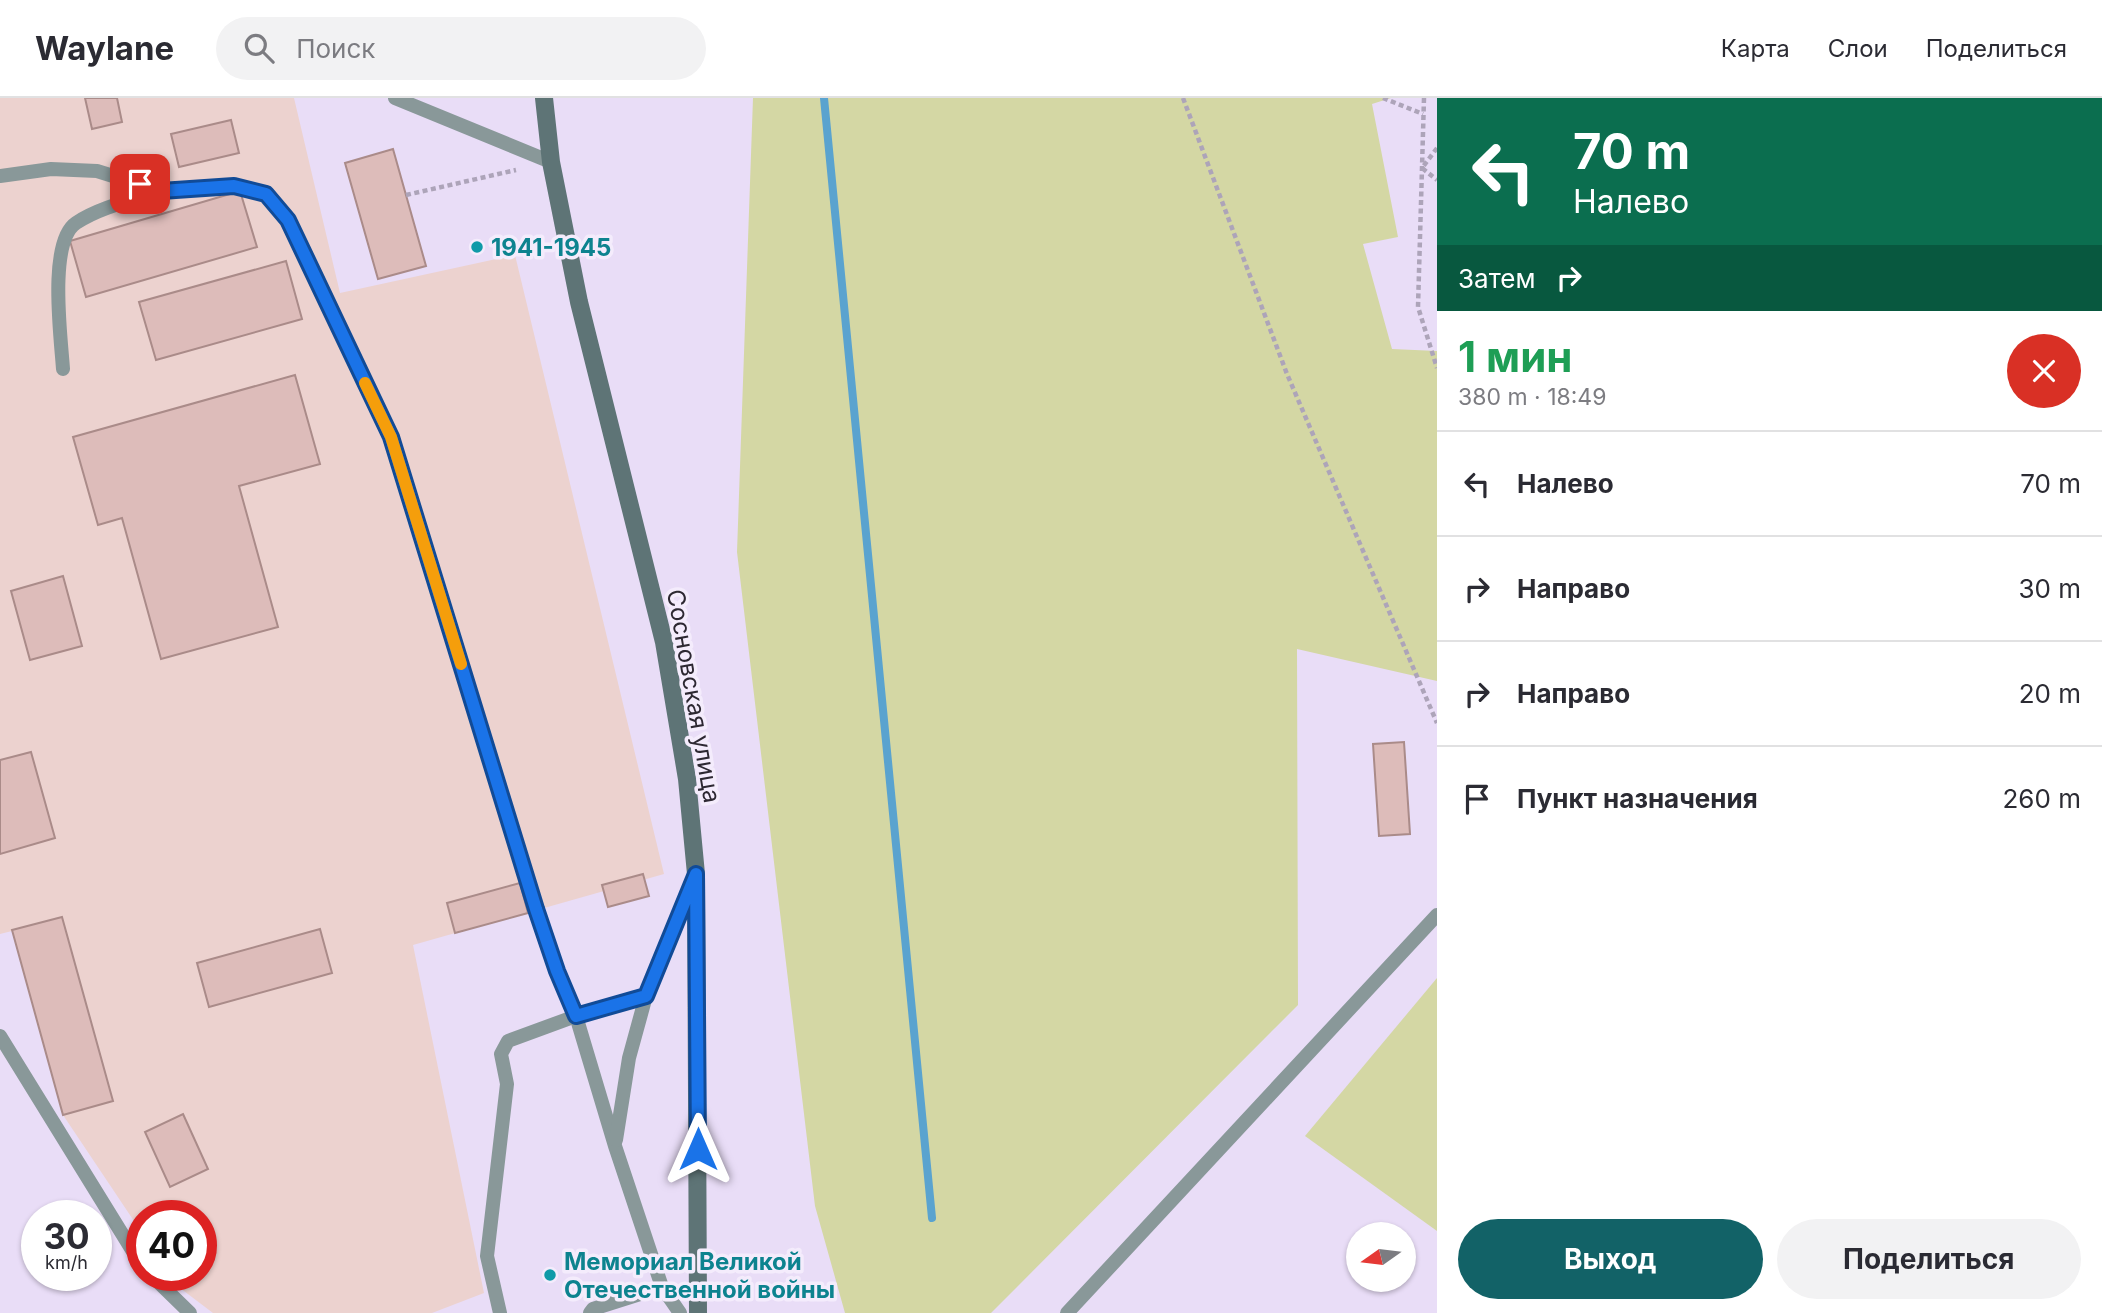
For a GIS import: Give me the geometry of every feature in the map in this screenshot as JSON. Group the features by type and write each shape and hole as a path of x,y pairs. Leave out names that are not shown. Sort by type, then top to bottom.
{"street":[{"name":"Сосновская улица","path":"544,98 551,162 579,302 664,642 687,779 696,874 698,1313"}],"lane":[{"path":"395,98 551,162"},
{"path":"0,176 51,169 97,171 161,191"},
{"path":"63,369 58,278 62,242 73,225 98,212 161,191 234,186 266,194 288,220 391,437 536,909 576,1016 615,1146 662,1287 680,1313"},
{"path":"615,1146 629,1058 646,996 696,874"},
{"path":"1068,1313 1437,915"},
{"path":"500,1313 487,1256 508,1084 500,1054 508,1041 576,1016 646,996"},
{"path":"0,1035 126,1240"},
{"path":"590,1313 593,1308 662,1287"},
{"path":"167,1291 190,1313"}],"path":[{"path":"1183,98 1287,374 1437,723"},
{"path":"1383,98 1423,114"},
{"path":"1424,98 1418,307 1437,368"},
{"path":"1422,168 1437,148"},
{"path":"406,195 551,162"},
{"path":"1422,168 1437,180"}],"shaded area":[{"path":"0,98 294,98 340,293 515,255 664,874 413,945 484,1293 432,1313 213,1313 184,1291 217,1291 217,1200 126,1200 126,1209 63,1115 12,931 0,934"}],"green space":[{"path":"753,98 1391,98 1372,104 1398,237 1363,244 1392,349 1437,351 1437,681 1297,649 1298,1005 991,1313 845,1313 815,1206 737,552"},
{"path":"1437,978 1437,1231 1305,1136"}],"building":[{"path":"85,98 117,98 122,122 92,129"},
{"path":"231,120 239,153 179,167 171,134"},
{"path":"393,149 426,266 378,279 345,163"},
{"path":"240,191 257,247 86,297 70,241"},
{"path":"286,261 302,319 156,360 139,302"},
{"path":"295,375 320,464 239,486 278,627 161,659 122,518 98,525 73,437"},
{"path":"63,576 82,646 30,660 11,591"},
{"path":"1404,742 1410,834 1379,836 1373,744"},
{"path":"31,752 55,838 0,854 0,760"},
{"path":"643,874 649,896 608,907 602,885"},
{"path":"520,883 528,913 455,933 447,903"},
{"path":"62,917 113,1101 63,1115 12,930"},
{"path":"320,929 332,973 209,1007 197,963"},
{"path":"183,1114 208,1169 170,1187 145,1132"}],"waterway":[{"path":"824,98 932,1218"}],"slow traffic":[{"path":"365,383 391,437 461,664"}],"place":[{"name":"1941-1945","path":"477,247"},
{"name":"Мемориал Великой Отечественной войны","path":"550,1275"}],"route":[{"path":"140,184 161,191 234,186 266,194 288,220 391,437 536,909 576,1016 646,996 696,874 698,1149"}]}
